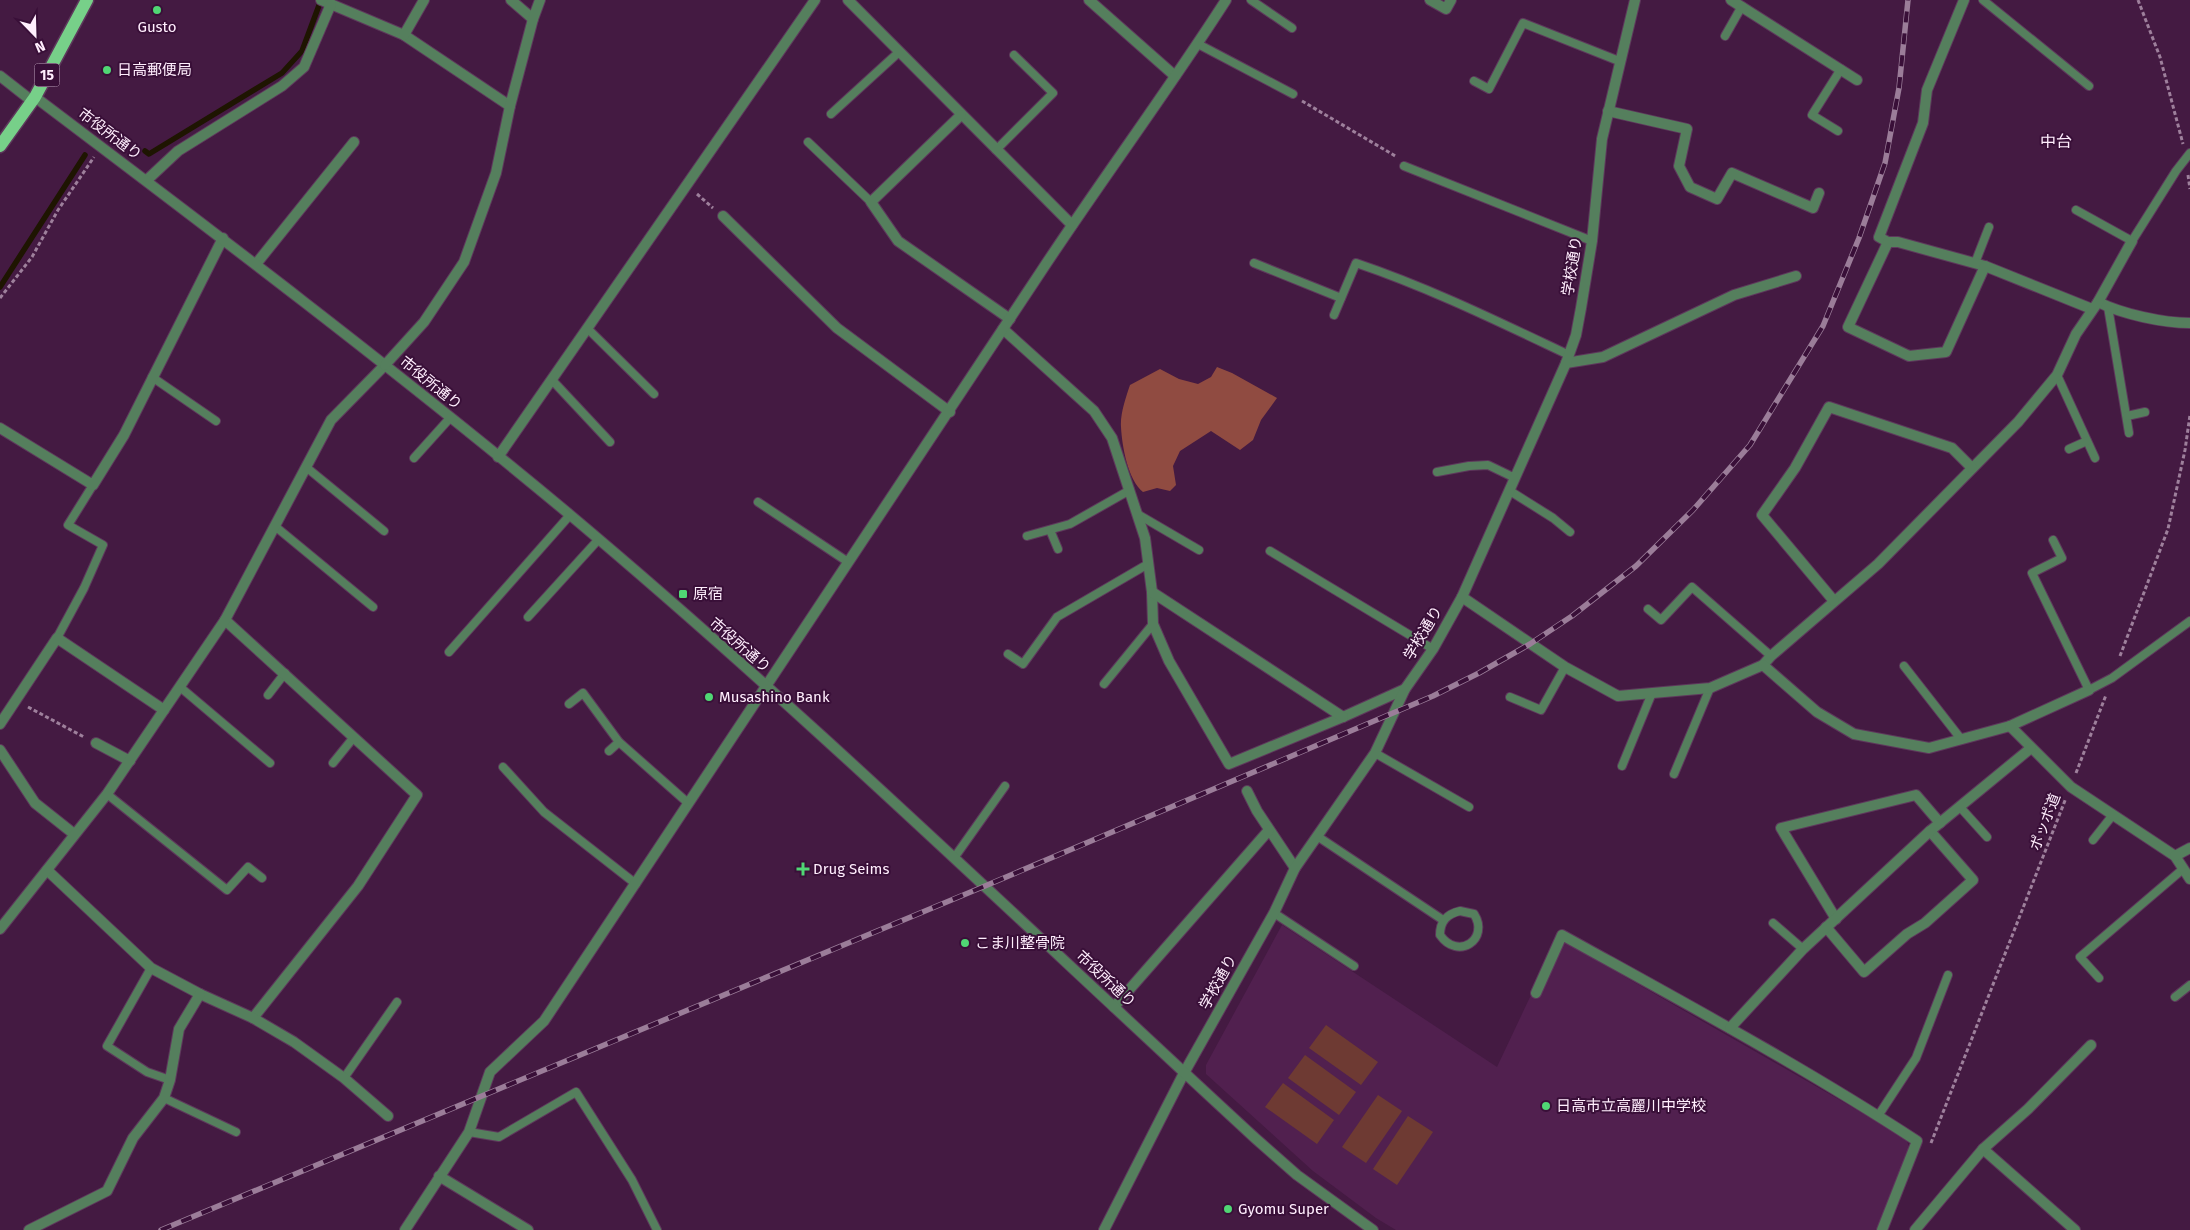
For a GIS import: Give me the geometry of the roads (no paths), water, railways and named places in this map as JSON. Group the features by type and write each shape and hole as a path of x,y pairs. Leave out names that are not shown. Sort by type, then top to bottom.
{"main road":[{"name":"15","path":"0,146 34,99 87,0"}],"street":[{"path":"404,35 424,0"},
{"path":"511,0 533,19"},
{"path":"0,929 107,794 225,620 276,528 331,420 424,322 464,262 496,173 510,106 533,19 540,0"},
{"path":"498,457 815,0"},
{"path":"848,0 1072,225"},
{"path":"1089,0 1175,76"},
{"path":"405,1230 469,1132 490,1072 544,1021 848,562 950,412 1072,225 1198,44 1226,0"},
{"path":"1430,0 1446,9 1451,0"},
{"name":"学校通り","path":"1104,1230 1184,1073 1274,913 1295,868 1375,753 1405,689 1434,649 1462,597 1568,359 1576,335 1592,241 1602,139 1635,0"},
{"path":"1731,0 1857,80"},
{"path":"1964,0 1927,90 1923,123 1879,237 1888,242 1898,242 1980,265 2095,305 2148,317 2190,323"},
{"path":"147,180 178,150 282,86 304,67 326,2 404,35 510,106"},
{"name":"市役所通り","path":"0,76 147,180 223,238 385,365 570,515 766,687 1297,1175 1373,1230"},
{"path":"1608,111 1687,129 1679,166 1690,187 1717,199 1732,173 1813,208 1819,192"},
{"path":"961,115 871,202 898,241 1010,319"},
{"path":"256,264 354,142"},
{"path":"724,216 837,328 950,412"},
{"path":"0,428 93,485 124,435 223,238"},
{"path":"1462,597 1565,667 1618,696 1710,688 1763,665 1878,564 2018,422 2057,375 2076,334 2132,241"},
{"path":"1888,242 1848,327 1909,356 1946,352 1980,265"},
{"path":"1568,359 1603,357 1734,295 1796,276"},
{"path":"1003,329 1094,411 1112,438 1139,515 1145,538 1152,592 1153,624 1169,661 1229,764 1344,717 1405,689"},
{"path":"1834,601 1762,515 1795,468 1829,407 1952,448 1972,468"},
{"path":"1152,592 1344,717"},
{"path":"225,620 418,796 358,886 253,1018"},
{"path":"0,724 57,638 164,710"},
{"path":"1763,665 1816,712 1854,734 1929,748 2010,726 2089,690"},
{"path":"2010,726 2071,787 2175,856 2190,879"},
{"path":"96,743 130,761"},
{"path":"1730,1028 1803,949 1826,927 1930,831 2031,748"},
{"path":"0,750 34,803 74,834"},
{"path":"1247,791 1269,830 1295,868"},
{"path":"1836,919 1781,828 1916,795 1940,823"},
{"path":"1114,1007 1269,830"},
{"path":"1826,927 1864,972 1907,934 1925,923 1973,880 1930,831"},
{"path":"2175,856 2190,848"},
{"path":"47,870 150,968 200,994 253,1018 294,1042 344,1078 388,1116"},
{"path":"1536,993 1562,935 1730,1028 1917,1141 1882,1230"},
{"path":"29,1230 107,1191 133,1138 164,1098 170,1080 180,1029 200,994"},
{"path":"1915,1230 1983,1149 2091,1046"},
{"path":"1983,1149 2074,1230"},
{"path":"440,1176 528,1230"}],"lane":[{"path":"1251,0 1292,28"},
{"path":"1983,0 2089,86"},
{"path":"1725,36 1742,6"},
{"path":"1474,81 1489,89 1523,22 1619,61"},
{"path":"1198,44 1293,94"},
{"path":"831,114 899,52"},
{"path":"996,150 1053,93 1014,54"},
{"path":"1838,130 1812,115 1841,69"},
{"path":"808,142 871,202"},
{"path":"2076,210 2132,241 2188,155"},
{"path":"1404,166 1592,241"},
{"path":"1980,265 1989,227"},
{"path":"1254,262 1341,298"},
{"path":"1334,315 1356,263 1448,298 1568,359"},
{"path":"2108,307 2129,433"},
{"path":"588,328 654,394"},
{"path":"2057,375 2094,458"},
{"path":"152,377 216,421"},
{"path":"552,380 610,442"},
{"path":"2127,416 2145,412"},
{"path":"414,458 450,418"},
{"path":"2069,449 2087,441"},
{"path":"1436,472 1469,466 1488,465 1515,478"},
{"path":"306,467 384,531"},
{"path":"57,638 84,588 103,545 68,525 93,485"},
{"path":"1026,536 1070,524 1130,490"},
{"path":"1510,491 1553,518 1570,532"},
{"path":"758,502 848,562"},
{"path":"449,652 570,515"},
{"path":"1139,515 1199,550"},
{"path":"276,528 373,607"},
{"path":"1050,530 1058,549"},
{"path":"528,617 598,540"},
{"path":"2053,540 2062,558 2032,573 2089,690 2112,678 2190,621"},
{"path":"1270,551 1434,649"},
{"path":"1008,654 1023,664 1058,617 1148,564"},
{"path":"1648,609 1661,620 1692,587 1771,656"},
{"path":"1104,684 1153,624"},
{"path":"1904,666 1962,739"},
{"path":"1510,697 1540,710 1565,667"},
{"path":"268,695 285,673"},
{"path":"180,687 270,763"},
{"path":"1674,774 1710,688"},
{"path":"569,704 583,692 619,742 688,804"},
{"path":"1622,766 1652,693"},
{"path":"333,762 354,737"},
{"path":"609,751 619,742"},
{"path":"1375,753 1469,808"},
{"path":"503,767 544,812 636,884"},
{"path":"954,858 1004,786"},
{"path":"107,794 227,890 248,867 262,878"},
{"path":"1960,807 1986,837"},
{"path":"2093,840 2112,816"},
{"path":"1318,836 1443,920"},
{"path":"2099,978 2080,957 2184,869"},
{"path":"1469,912 1474,914 1479,921 1478,934 1471,943 1461,947 1453,947 1446,943 1440,935 1443,920 1451,913 1469,912"},
{"path":"1274,913 1354,966"},
{"path":"1773,923 1803,949"},
{"path":"150,968 107,1046 147,1072 170,1080"},
{"path":"1878,1116 1916,1058 1948,975"},
{"path":"2175,997 2190,985"},
{"path":"344,1078 397,1002"},
{"path":"469,1132 499,1137 576,1092 632,1180 657,1230"},
{"path":"164,1098 236,1132"}],"waterway":[{"path":"145,151 149,154 282,73 302,51 321,0"},
{"path":"0,287 85,155"}],"railway":[{"path":"161,1230 985,886 1433,696 1530,644 1572,616 1636,566 1693,510 1750,445 1823,326 1859,238 1885,163 1899,88 1908,0"}],"place":[{"name":"Gusto","path":"157,10"},
{"name":"日高郵便局","path":"107,70"},
{"name":"原宿","path":"683,594"},
{"name":"Musashino Bank","path":"709,697"},
{"name":"Drug Seims","path":"803,869"},
{"name":"こま川整骨院","path":"965,943"},
{"name":"日高市立高麗川中学校","path":"1546,1106"},
{"name":"Gyomu Super","path":"1228,1209"}],"district":[{"name":"中台","path":"2056,141"}]}
